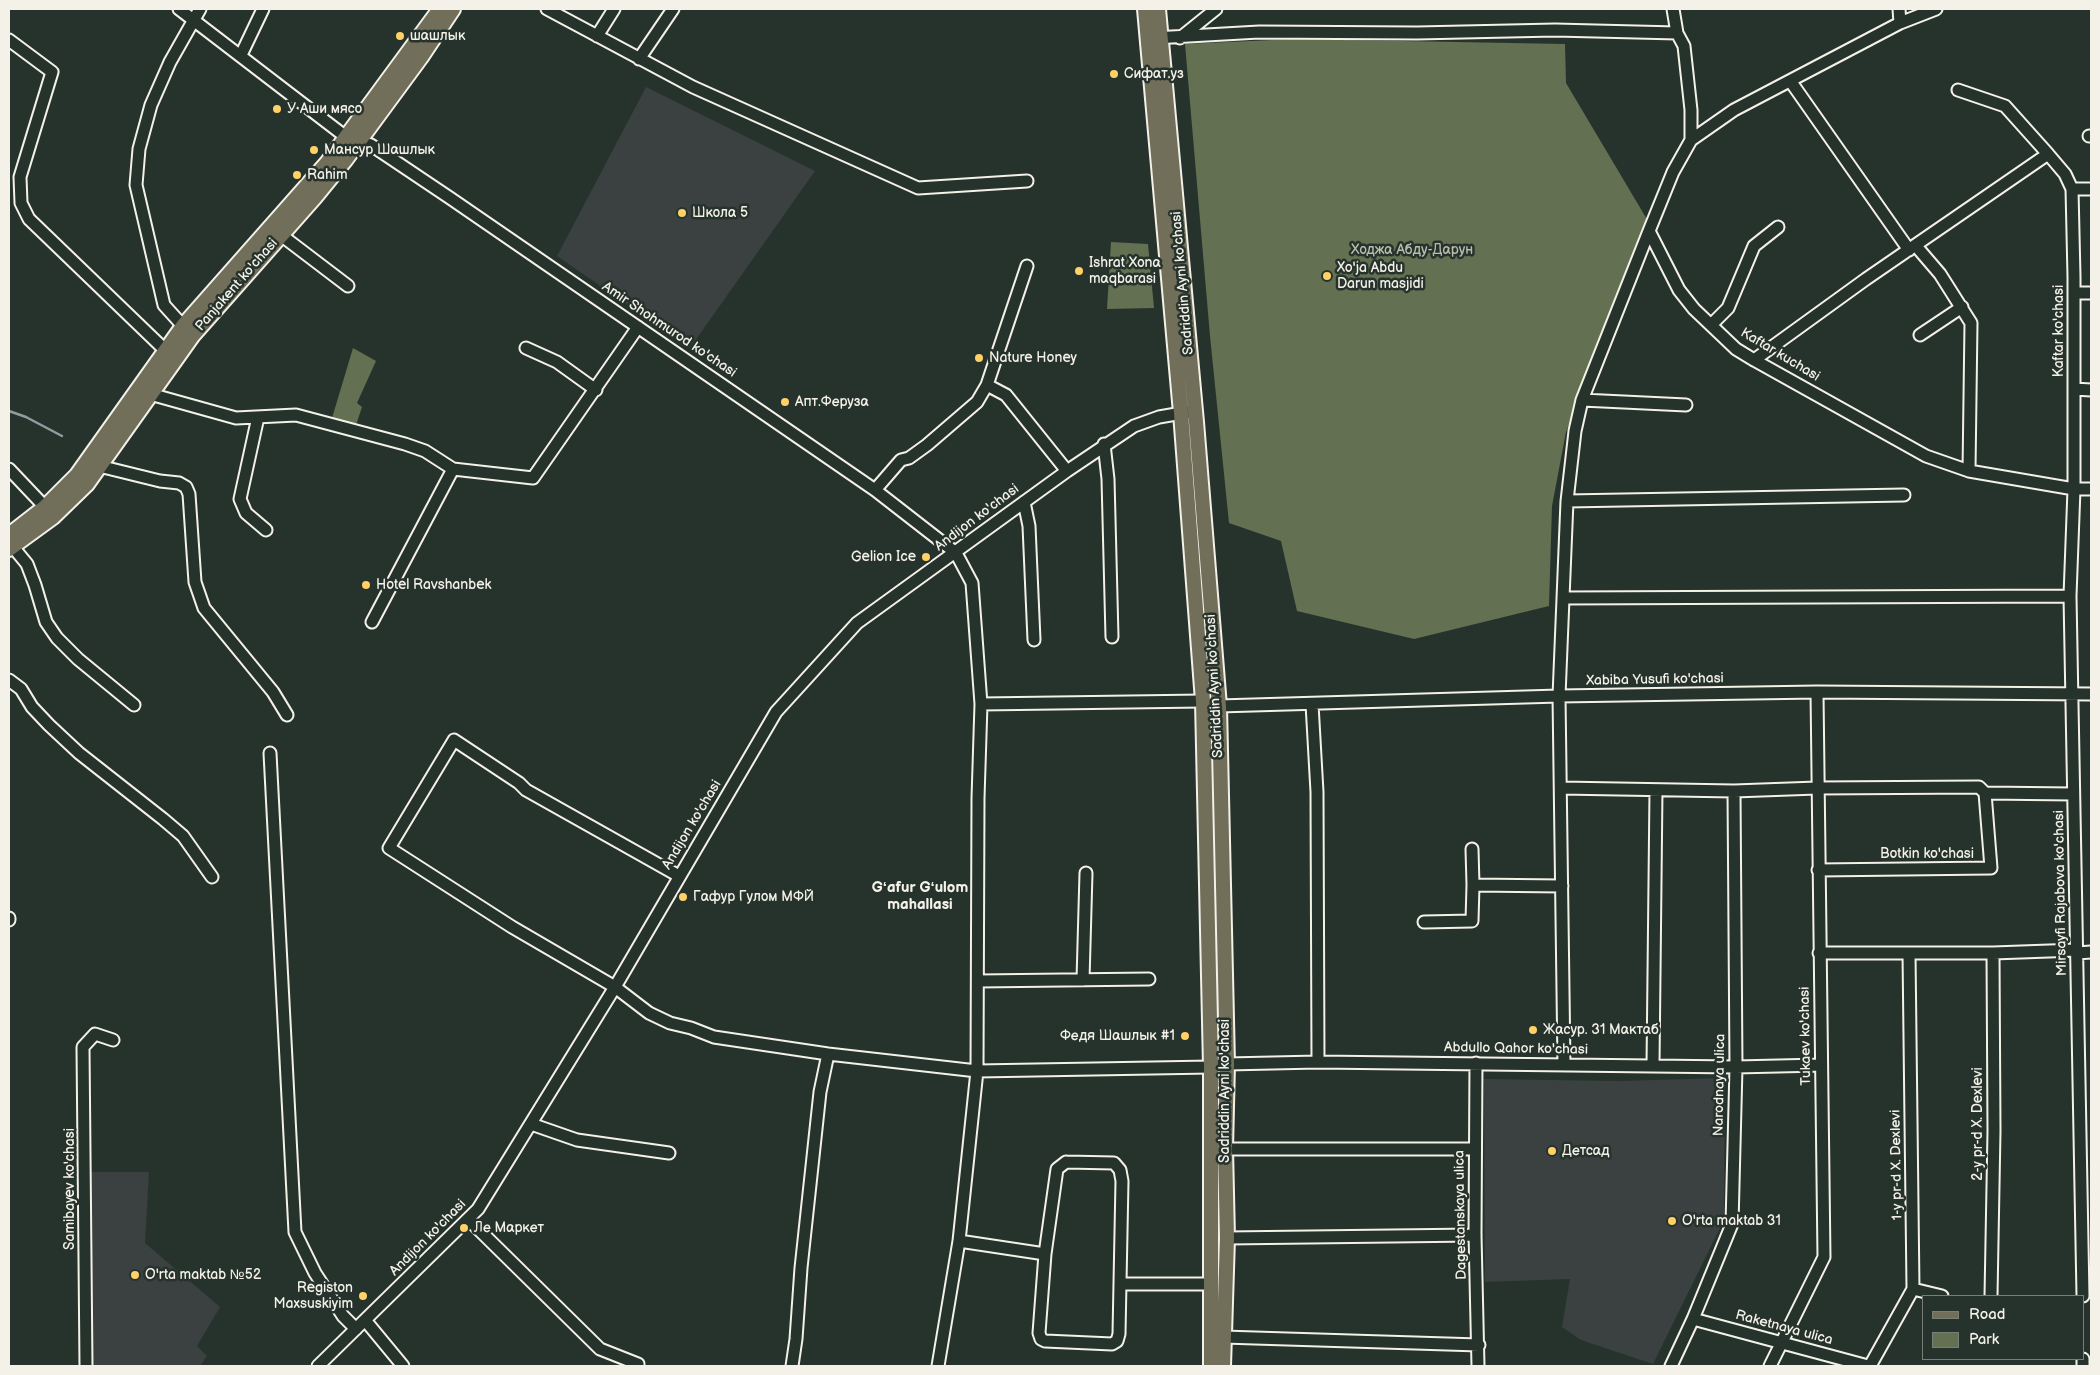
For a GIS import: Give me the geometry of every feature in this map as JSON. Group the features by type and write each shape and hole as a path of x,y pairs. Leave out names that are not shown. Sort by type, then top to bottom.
{"main road":[{"name":"Panjakent ko'chasi","path":"10,544 34,532 87,484 194,335 315,197 440,9"},
{"name":"Panjakent ko'chasi","path":"10,544 77,475 184,326 305,189 353,139 421,57 453,9"},
{"name":"Sadriddin Ayni ko'chasi","path":"1145,9 1154,38 1188,412 1218,706 1227,1064 1225,1149 1227,1238 1223,1337 1224,1366"},
{"name":"Sadriddin Ayni ko'chasi","path":"1154,38 1158,9"},
{"name":"Sadriddin Ayni ko'chasi","path":"1188,412 1203,701 1212,1067 1211,1366"}],"street":[{"name":"Amir Shohmurod ko'chasi","path":"179,9 353,139 371,145 638,327 875,490 956,553"},
{"path":"184,326 164,305 136,185 139,149 151,105 170,62 200,9"},
{"path":"241,55 263,9"},
{"path":"547,9 693,87 918,188 1027,181"},
{"path":"597,36 614,9"},
{"path":"639,59 673,9"},
{"path":"1180,38 1216,9"},
{"path":"1673,9 1677,33 1684,46 1691,110 1691,140"},
{"path":"1898,9 1900,23"},
{"path":"1564,1064 1558,696 1566,502 1575,431 1582,400 1673,172 1691,140 1734,110 1791,82 1900,23 1936,9"},
{"path":"1154,38 1259,32 1417,33 1555,30 1677,33"},
{"path":"9,40 52,72 20,177 21,203 29,219 165,350"},
{"path":"1791,82 1912,248 1940,274 1971,323 1969,471"},
{"name":"Kaftar ko'chasi","path":"1958,90 2005,106 2065,174 2072,189 2074,489"},
{"path":"1754,360 1866,279 2048,154"},
{"path":"2072,189 2091,189"},
{"path":"1712,326 1728,308 1754,246 1778,226"},
{"name":"Kaftar kuchasi","path":"1649,231 1680,290 1694,309 1736,349 1754,360 1860,417 1926,456 1969,471 2074,489 2091,489"},
{"path":"281,235 348,286"},
{"path":"875,490 901,460 909,458 927,445 977,402 987,385 1027,266"},
{"path":"2074,293 2091,293"},
{"path":"1920,336 1962,307"},
{"path":"150,394 236,418 296,415 405,444 425,451 453,469 533,478 638,327"},
{"path":"526,348 557,362 596,390"},
{"path":"987,385 1006,395 1067,470"},
{"path":"2074,389 2091,390"},
{"path":"1582,400 1686,405"},
{"name":"Andijon ko'chasi","path":"318,1366 478,1209 615,987 776,712 858,623 1067,470 1134,426 1188,412"},
{"path":"258,417 240,499 246,513 266,530"},
{"path":"1104,444 1108,479 1112,637"},
{"path":"100,466 160,481 180,483 186,487 189,494 196,582 204,608 267,684 287,716"},
{"path":"9,469 45,507"},
{"path":"372,622 453,469"},
{"name":"Mirsayfi Rajabova ko'chasi","path":"2074,489 2070,596 2073,794 2077,951 2086,1096 2082,1295"},
{"path":"1566,502 1904,496"},
{"path":"1024,502 1029,526 1034,640"},
{"path":"10,544 27,564 46,622 57,638 78,659 134,705"},
{"path":"938,1366 959,1241 977,1071 978,798 982,704 972,583 956,553"},
{"path":"1563,598 2070,596"},
{"path":"9,680 21,689 32,707 79,753 163,818 183,836 212,878"},
{"name":"Xabiba Yusufi ko'chasi","path":"1218,706 1558,696 1817,692 2091,694"},
{"name":"Tukaev ko'chasi","path":"1770,1366 1824,1257 1817,692"},
{"path":"982,704 1203,701"},
{"path":"1312,704 1317,792 1318,1062"},
{"name":"Abdullo Qahor ko'chasi","path":"679,876 526,790 519,783 454,740 389,848 512,927 615,987 648,1013 670,1023 691,1028 714,1037 828,1054 977,1071 1212,1067 1227,1064 1318,1062 1736,1067 1821,1065"},
{"path":"270,753 295,1232 315,1273 343,1316 356,1329"},
{"path":"1561,788 1734,791 1817,788 1979,787 1985,792 2073,794"},
{"path":"1653,1065 1656,790"},
{"name":"Narodnaya ulica","path":"1671,1366 1732,1224 1736,1067 1734,791"},
{"name":"Botkin ko'chasi","path":"1818,870 1990,868 1985,792"},
{"path":"1424,922 1472,921 1472,849"},
{"path":"1083,980 1086,873"},
{"path":"1473,885 1562,886"},
{"path":"1819,953 2091,952"},
{"name":"1-y pr-d X. Dexlevi","path":"1869,1366 1913,1289 1909,953"},
{"name":"2-y pr-d X. Dexlevi","path":"1992,1295 1994,1131 1993,953"},
{"path":"978,981 1149,979"},
{"name":"Samibayev ko'chasi","path":"86,1366 83,1047 95,1034 113,1040"},
{"path":"792,1366 820,1092 828,1054"},
{"name":"Dagestanskaya ulica","path":"1476,1063 1475,1234 1478,1366"},
{"path":"531,1124 577,1140 669,1153"},
{"path":"1225,1149 1475,1149"},
{"path":"1066,1162 1114,1163 1120,1170 1122,1181 1117,1341 1112,1344 1045,1342 1041,1339 1039,1333 1045,1254 1057,1169 1066,1162"},
{"path":"468,1219 600,1350 638,1364 638,1366"},
{"path":"1227,1238 1475,1234"},
{"path":"959,1241 1045,1254"},
{"path":"1120,1284 1212,1284"},
{"path":"1913,1289 1938,1295"},
{"name":"Raketnaya ulica","path":"1692,1319 1869,1366"},
{"path":"365,1320 403,1366"},
{"path":"1223,1337 1479,1345"}],"shaded area":[{"name":"Школа 5","path":"646,87 815,171 690,348 557,256"},
{"path":"1725,1078 1724,1220 1653,1364 1581,1340 1562,1327 1570,1279 1485,1282 1484,1079 1619,1081"},
{"name":"O'rta maktab №52","path":"87,1172 149,1172 145,1243 220,1307 197,1346 207,1356 200,1366 88,1366"}],"green space":[{"name":"Ходжа Абду-Дарун","path":"1294,39 1565,44 1566,83 1648,221 1566,432 1552,506 1549,606 1414,639 1297,611 1281,541 1229,523 1210,336 1185,44"},
{"path":"1111,242 1148,244 1154,308 1107,309"},
{"path":"353,348 376,361 357,403 362,407 356,425 332,418"}],"waterway":[{"path":"9,411 26,417 62,436"}],"place":[{"name":"шашлык","path":"400,36"},
{"name":"Сифат.уз","path":"1114,74"},
{"name":"У Аши мясо","path":"277,109"},
{"name":"Мансур Шашлык","path":"314,150"},
{"name":"Rahim","path":"297,175"},
{"name":"Школа 5","path":"682,213"},
{"name":"Ishrat Хоnа mаqbаrasi","path":"1079,271"},
{"name":"Xo'ja Abdu Darun masjidi","path":"1327,276"},
{"name":"Nature Honey","path":"979,358"},
{"name":"Апт.Феруза","path":"785,402"},
{"name":"Gelion Ice","path":"926,557"},
{"name":"Hotel Ravshanbek","path":"366,585"},
{"name":"Гафур Гулом МФЙ","path":"683,897"},
{"name":"Жасур. 31 Мактаб","path":"1533,1030"},
{"name":"Федя Шашлык #1","path":"1185,1036"},
{"name":"Детсад","path":"1552,1151"},
{"name":"O'rta maktab 31","path":"1672,1221"},
{"name":"Ле Маркет","path":"464,1228"},
{"name":"O'rta maktab №52","path":"135,1275"},
{"name":"Registon Maxsuskiyim","path":"363,1296"}],"district":[{"name":"Gʻafur Gʻulom mahallasi","path":"920,896"}]}
